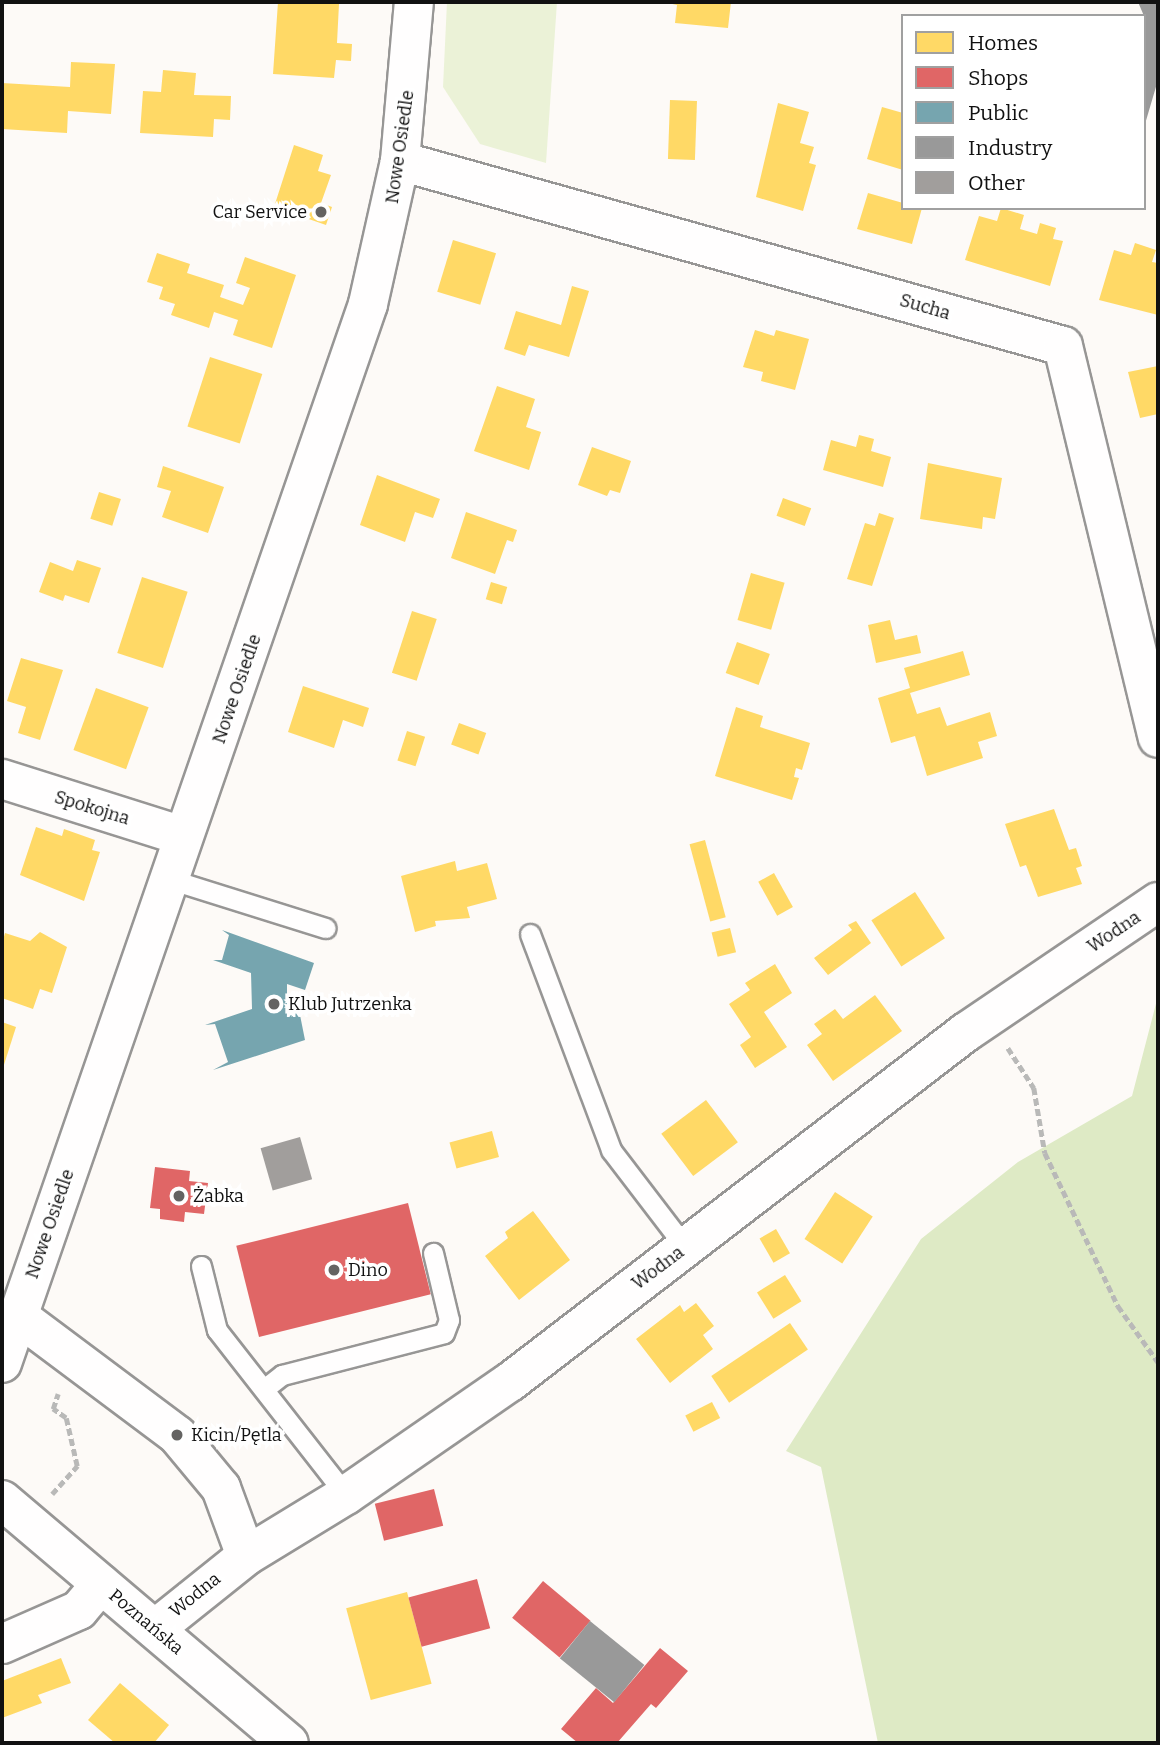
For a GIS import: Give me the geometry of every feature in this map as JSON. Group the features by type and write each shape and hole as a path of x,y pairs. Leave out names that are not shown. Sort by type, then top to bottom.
{"street":[{"name":"Nowe Osiedle","path":"2,1363 368,304 400,161 414,2"},
{"name":"Sucha","path":"400,161 1063,346 1158,738"},
{"name":"Spokojna","path":"2,779 183,836"},
{"name":"Wodna","path":"155,1629 246,1556 346,1495 510,1382 987,1018 1158,902"},
{"path":"18,1316 177,1435 221,1489 246,1556"},
{"name":"Poznańska","path":"14,1511 289,1743"},
{"path":"2,1644 79,1610 101,1584"}],"lane":[{"path":"169,879 325,928"},
{"path":"530,934 611,1150 686,1248"},
{"path":"264,1390 282,1375 444,1333 449,1320 433,1253"},
{"path":"201,1266 217,1330 346,1495"}],"path":[{"path":"987,1018 1034,1088 1045,1153 1118,1306 1158,1362"},
{"path":"14,1511 77,1466 65,1419 54,1409 71,1356"}],"green space":[{"path":"447,2 557,2 546,163 480,144 443,87"},
{"path":"1158,996 1158,1743 878,1743 821,1467 786,1451 921,1239 1018,1162 1132,1096"}],"building: Homes":[{"path":"278,2 339,4 337,43 352,44 351,61 336,60 334,78 273,74"},
{"path":"663,2 731,2 728,28 675,23 677,5"},
{"path":"71,62 115,64 111,114 68,111 67,133 2,129 2,83 70,87"},
{"path":"163,70 196,73 194,95 231,96 230,120 214,119 213,137 140,133 143,91 161,92"},
{"path":"670,100 697,101 695,160 668,159"},
{"path":"778,103 809,112 800,143 814,147 809,163 816,165 803,211 756,197"},
{"path":"882,107 901,112 901,169 867,159"},
{"path":"294,145 323,155 318,171 331,175 321,203 332,207 326,225 274,207"},
{"path":"868,193 901,202 901,210 921,210 912,244 857,229"},
{"path":"1000,210 1008,210 1024,215 1020,229 1037,234 1040,223 1056,228 1053,239 1063,241 1050,286 965,260 979,216 997,221"},
{"path":"453,240 496,253 480,305 437,292"},
{"path":"1135,243 1156,250 1152,262 1158,263 1158,315 1099,300 1114,250 1131,255"},
{"path":"157,253 190,264 187,273 224,285 220,297 243,305 250,288 236,283 245,257 296,275 272,348 233,335 238,320 214,312 209,328 171,315 175,304 159,299 163,287 147,282"},
{"path":"572,286 589,291 569,357 529,345 525,356 504,349 516,311 561,325"},
{"path":"755,330 774,336 776,330 809,339 795,390 761,381 763,372 743,367"},
{"path":"210,357 262,374 240,443 187,426"},
{"path":"1158,366 1158,414 1140,418 1128,372"},
{"path":"497,386 535,399 526,427 541,432 529,470 474,451"},
{"path":"859,435 874,439 871,451 891,457 883,487 823,470 831,440 856,447"},
{"path":"592,447 631,461 620,493 610,490 607,496 578,485"},
{"path":"928,463 1002,478 995,519 983,517 982,529 920,519"},
{"path":"163,466 224,487 208,533 162,517 171,491 157,487"},
{"path":"377,475 440,499 433,518 415,512 405,542 360,525"},
{"path":"99,492 121,499 112,526 90,519"},
{"path":"783,498 811,508 805,526 777,516"},
{"path":"466,512 517,530 513,542 507,540 495,574 451,558"},
{"path":"879,513 894,518 872,586 847,579 865,523 875,526"},
{"path":"77,560 101,568 89,603 65,595 63,601 39,592 50,562 73,571"},
{"path":"751,573 785,583 771,630 737,620"},
{"path":"142,577 188,592 163,668 117,653"},
{"path":"491,582 507,587 502,604 486,599"},
{"path":"412,611 437,619 417,681 392,673"},
{"path":"890,620 895,640 917,635 921,653 876,663 868,625"},
{"path":"737,642 770,654 759,685 726,673"},
{"path":"963,651 970,675 910,693 917,714 940,707 947,726 990,712 997,736 978,742 983,758 927,776 915,736 891,743 878,698 910,688 904,668"},
{"path":"21,658 63,670 40,740 18,733 26,707 7,701"},
{"path":"303,686 369,708 363,727 343,720 334,748 288,732"},
{"path":"96,688 149,707 126,769 73,750"},
{"path":"736,707 763,716 760,727 810,743 802,770 796,768 794,777 799,778 792,800 715,776"},
{"path":"459,723 486,733 478,755 451,745"},
{"path":"407,731 425,737 415,766 397,760"},
{"path":"1054,809 1069,850 1076,848 1082,866 1076,868 1082,884 1038,897 1026,865 1020,867 1005,824"},
{"path":"36,827 62,836 64,829 95,840 92,850 100,852 84,901 20,875"},
{"path":"705,840 726,917 710,921 690,844"},
{"path":"455,861 457,871 487,863 497,899 467,907 470,918 435,921 436,926 415,932 401,876"},
{"path":"774,873 793,907 777,916 758,882"},
{"path":"915,892 945,938 901,966 871,920"},
{"path":"856,921 871,943 828,975 814,958 852,930 848,925"},
{"path":"730,928 736,952 718,957 712,933"},
{"path":"40,932 67,947 52,993 40,989 33,1009 2,998 2,944 5,933 30,941"},
{"path":"775,964 792,993 764,1012 787,1047 755,1068 740,1045 751,1037 729,1004 750,990 745,983"},
{"path":"875,995 902,1031 833,1081 807,1045 822,1034 814,1024 835,1009 843,1019"},
{"path":"2,1022 16,1027 2,1071"},
{"path":"706,1100 738,1142 693,1176 661,1134"},
{"path":"492,1131 499,1157 456,1168 449,1142"},
{"path":"835,1192 873,1217 842,1263 805,1239"},
{"path":"533,1211 570,1260 519,1300 485,1256 508,1238 505,1232"},
{"path":"776,1229 790,1253 774,1263 760,1238"},
{"path":"785,1275 801,1301 773,1319 757,1292"},
{"path":"696,1303 714,1326 703,1335 713,1349 670,1383 636,1339 680,1305 684,1312"},
{"path":"790,1323 808,1350 729,1403 711,1376"},
{"path":"712,1402 720,1418 693,1432 685,1416"},
{"path":"407,1592 432,1684 371,1700 346,1608"},
{"path":"61,1658 71,1683 38,1695 42,1703 2,1718 2,1681"},
{"path":"120,1683 169,1725 154,1743 115,1743 88,1720"}],"building: Shops":[{"name":"Żabka","path":"155,1167 190,1171 189,1181 208,1183 204,1214 185,1212 184,1222 160,1219 160,1209 150,1208"},
{"name":"Dino","path":"408,1203 431,1294 259,1337 236,1246"},
{"path":"434,1489 443,1526 384,1541 375,1504"},
{"path":"477,1579 490,1628 422,1647 408,1597"},
{"path":"543,1581 590,1621 560,1658 512,1618"},
{"path":"660,1648 688,1671 656,1708 651,1704 617,1743 578,1743 561,1729 596,1688 613,1703"}],"building: Public":[{"name":"Klub Jutrzenka","path":"222,930 314,963 305,990 287,984 287,997 296,995 305,1040 213,1070 228,1062 215,1024 205,1025 252,1009 251,973 213,960 222,960 229,935"}],"building: Industry":[{"path":"1138,2 1158,2 1158,80 1146,121 1146,14 1143,14"},
{"path":"590,1621 644,1665 614,1702 560,1658"}],"building: Other":[{"path":"300,1137 312,1179 273,1191 261,1148"}],"place":[{"name":"Car Service","path":"321,212"},
{"name":"Klub Jutrzenka","path":"274,1004"},
{"name":"Żabka","path":"179,1196"},
{"name":"Dino","path":"334,1270"},
{"name":"Kicin/Pętla","path":"177,1435"}]}
